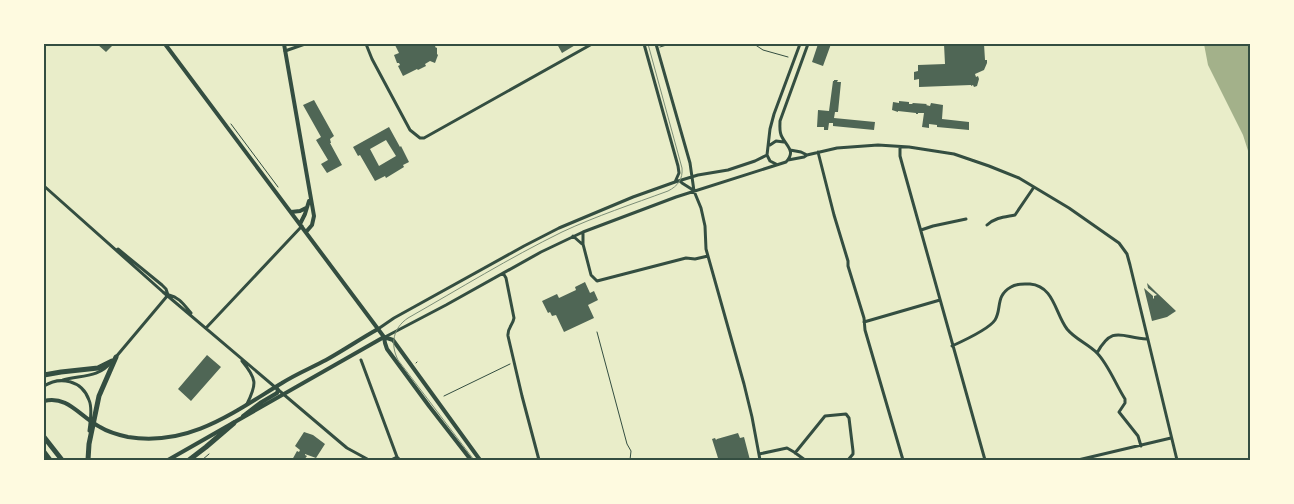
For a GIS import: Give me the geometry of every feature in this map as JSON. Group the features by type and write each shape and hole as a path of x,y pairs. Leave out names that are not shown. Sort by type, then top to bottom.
{"highway":[{"path":"88,460 88,444 99,396 116,357"},
{"path":"44,375 98,368 112,361"},
{"path":"189,460 236,422"},
{"path":"44,437 62,460"},
{"path":"44,452 50,460"}],"street":[{"path":"165,44 384,337 393,340 480,460"},
{"path":"284,44 314,216 312,226 306,232"},
{"path":"285,51 305,44"},
{"path":"366,44 410,130 420,138 426,137 592,44"},
{"path":"644,44 680,181 694,191"},
{"path":"656,44 693,177 694,191 701,208 705,226 706,248 744,384 760,460"},
{"path":"776,164 770,161 767,155 770,129 800,44"},
{"path":"788,160 790,150 780,133 780,121 808,44"},
{"path":"768,146 773,142 779,141 787,144"},
{"path":"168,460 384,337 446,306 573,236 694,191 776,164 782,164 788,160 837,148 878,145 900,146 954,154 1019,178 1082,216 1119,243 1127,254 1177,460"},
{"path":"900,146 900,156 985,460"},
{"path":"790,150 806,155"},
{"path":"818,152 903,460"},
{"path":"44,401 54,400 66,403 86,419 115,434 143,438 173,436 200,429 219,421 343,350 394,318 559,228 633,197 675,182 698,175 728,170 767,155"},
{"path":"675,182 679,173"},
{"path":"44,186 106,240 162,285 168,295 346,448 369,460"},
{"path":"987,225 989,222 1000,217 1016,215 1034,187"},
{"path":"206,328 301,225 310,197"},
{"path":"291,212 300,211 308,206"},
{"path":"305,214 309,213 314,216"},
{"path":"921,230 966,219"},
{"path":"583,232 583,244 591,275 597,281 686,258 708,256"},
{"path":"573,236 583,244"},
{"path":"503,273 508,287 514,319 508,328 508,336 539,460"},
{"path":"952,346 992,324 1002,295 1011,287 1025,284 1034,285 1045,290 1054,302 1067,328 1074,336 1097,353 1125,399 1125,403 1119,412 1138,436 1141,446"},
{"path":"44,386 55,381 97,374 108,367 168,295"},
{"path":"864,322 940,300"},
{"path":"1097,353 1107,339 1117,334 1147,339"},
{"path":"384,337 386,349 471,460"},
{"path":"237,354 252,372 254,378 254,388 247,405"},
{"path":"361,360 398,459 391,460"},
{"path":"63,380 77,385 90,400 91,415 88,444"},
{"path":"236,422 246,413 277,393 276,387"},
{"path":"795,452 825,416 846,414 849,418 853,451 848,460"},
{"path":"1078,460 1171,438"},
{"path":"759,454 787,448 804,460"}],"path":[{"path":"660,47 670,44"},
{"path":"754,44 763,50 788,57"},
{"path":"597,332 627,444 631,451 630,460"},
{"path":"444,396 510,364"},
{"path":"202,460 209,454"}],"shaded area":[{"path":"1204,44 1250,44 1250,157 1243,135 1208,65"}],"building":[{"path":"97,44 114,44 106,52"},
{"path":"557,44 577,44 562,53"},
{"path":"818,44 831,44 823,66 812,62"},
{"path":"944,44 984,44 985,60 987,60 987,63 984,70 975,74 979,79 977,86 919,87 919,79 914,80 914,72 918,71 918,65 945,64"},
{"path":"395,45 436,45 438,55 435,63 430,61 425,64 426,66 403,76 398,66 400,65 397,63 394,55 399,53"},
{"path":"834,80 841,82 838,112 835,112 834,118 875,122 874,130 833,126 833,123 829,123 828,130 824,130 824,127 817,127 818,110 829,111"},
{"path":"314,100 334,136 330,139 330,143 342,165 327,173 321,164 328,160 316,140 321,137 303,105"},
{"path":"899,101 930,106 931,103 943,105 942,119 969,122 969,130 937,127 937,125 929,124 929,128 922,127 924,113 916,114 892,110 893,102 899,103"},
{"path":"389,127 409,162 386,178 385,176 375,181 360,155 358,156 353,147","holes":["386,140 396,156 379,166 370,149"]},
{"path":"585,282 590,293 594,291 598,300 588,305 594,318 564,332 556,315 552,316 550,312 548,313 542,301 557,294 559,298 576,290 575,287"},
{"path":"1147,283 1176,311 1167,317 1152,321 1144,288 1153,296 1153,299 1157,295 1148,288"},
{"path":"207,355 221,367 191,401 178,389"},
{"path":"304,432 313,435 325,444 316,458 305,454 307,456 304,460 292,460 297,451 299,452 300,450 295,446"},
{"path":"738,433 740,438 744,437 750,460 717,460 712,439 715,438 716,440"}],"tram line":[{"path":"474,460 398,360 394,348 396,331 408,318 542,242 588,221 675,187 681,179 682,168 648,44"}]}
